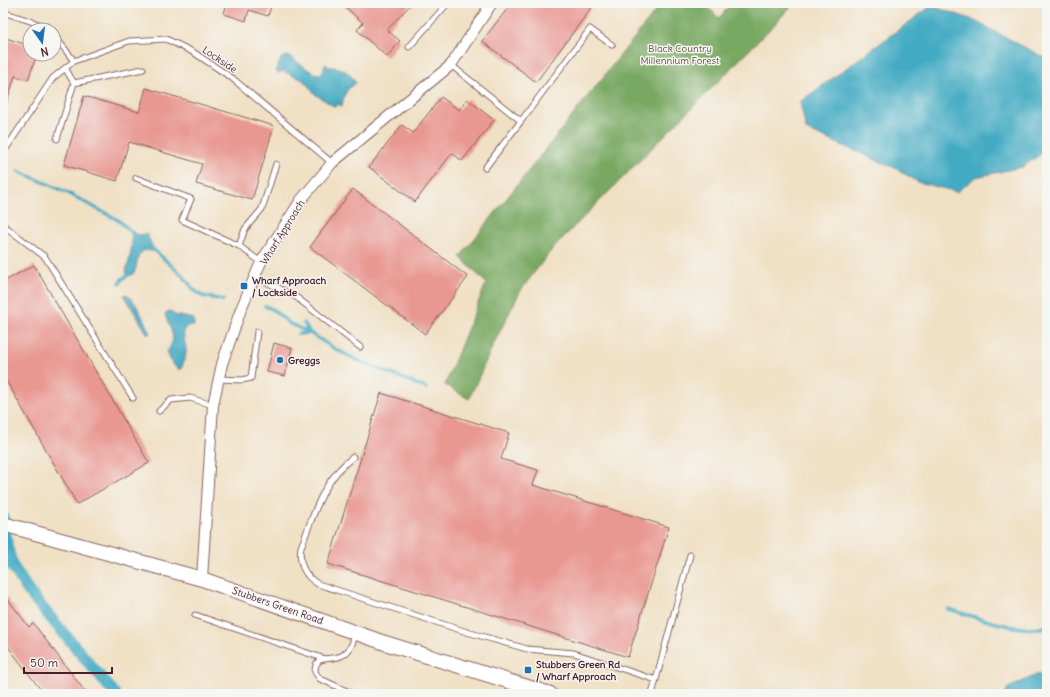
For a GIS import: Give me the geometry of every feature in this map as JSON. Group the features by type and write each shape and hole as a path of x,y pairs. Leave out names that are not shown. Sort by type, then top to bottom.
{"street":[{"name":"Wharf Approach","path":"202,579 213,405 222,364 241,309 261,262 301,200 332,163 451,65 487,5"},
{"name":"Stubbers Green Road","path":"3,524 202,579 400,648 550,694"}],"lane":[{"path":"409,48 448,3"},
{"path":"3,12 33,22"},
{"path":"485,168 590,29 612,45"},
{"name":"Lockside","path":"3,153 53,78 74,61 129,41 166,39 193,52 232,78 332,163"},
{"path":"62,45 74,61"},
{"path":"451,65 521,121"},
{"path":"57,139 74,83 65,68"},
{"path":"74,83 143,69"},
{"path":"240,246 244,229 262,209 276,164"},
{"path":"136,178 191,199 182,220 240,246 261,262"},
{"path":"3,225 45,257 133,398"},
{"path":"255,276 296,297 360,347"},
{"path":"219,379 242,380 251,378 258,332"},
{"path":"159,411 171,400 190,398 213,405"},
{"path":"353,457 340,468 323,491 301,547 300,562 306,575 312,580 318,584 467,632 527,649 574,653 656,680"},
{"path":"652,694 690,555"},
{"path":"195,615 325,659"},
{"path":"353,694 324,681 316,675 315,672 316,664 320,660 344,655 352,645 356,633"}],"green space":[{"name":"Black Country Millennium Forest","path":"654,3 703,3 719,18 732,3 794,3 553,248 521,290 494,343 469,399 445,385 486,283 460,257 658,8"}],"water":[{"path":"931,6 971,19 1047,59 1047,150 1022,167 976,177 957,192 918,182 895,168 806,130 800,102"},
{"path":"289,56 313,73 320,74 324,71 324,66 326,64 328,67 345,70 356,83 346,92 342,106 337,104 335,107 316,95 303,80 283,71 278,73 276,71 281,58"},
{"path":"131,232 137,235 147,234 153,248 157,252 145,250 142,252 138,257 133,274 127,276 126,270 132,246"},
{"path":"127,294 140,312 150,333 148,335 124,295"},
{"path":"170,311 175,315 194,319 194,326 188,325 184,333 186,353 182,369 178,369 172,364 167,352 171,346 173,337 165,314"},
{"path":"1043,672 1047,677 1047,694 1005,694 1008,688"}],"building":[{"path":"227,3 272,3 268,16 249,10 246,21 224,14"},
{"path":"341,3 412,3 387,30 400,41 387,57 357,30 363,23"},
{"path":"512,3 595,3 536,82 482,41"},
{"path":"3,37 22,43 22,62 34,62 28,80 15,76 5,108 3,108"},
{"path":"146,88 274,126 252,200 196,184 202,164 129,142 117,181 64,165 84,96 139,112"},
{"path":"441,97 459,110 467,99 494,120 462,161 452,153 415,202 369,167 402,125 413,133"},
{"path":"353,189 468,277 425,334 310,247"},
{"path":"34,265 149,463 77,504 3,375 3,282"},
{"name":"Greggs","path":"274,343 292,348 285,376 267,372"},
{"path":"381,393 509,433 501,459 538,470 533,485 669,527 628,657 328,564"},
{"path":"3,593 29,627 33,623 87,694 44,694 3,640"}],"waterway":[{"path":"18,171 66,192 118,220 134,234"},
{"path":"153,249 183,276 194,290 202,296 223,300"},
{"path":"120,283 122,279 127,276"},
{"path":"265,306 272,309 290,324 310,333 335,349 359,361 426,388"},
{"path":"298,334 310,333 304,323"},
{"path":"3,517 7,546 12,565 29,592 115,694"},
{"path":"948,609 1013,627 1038,628 1047,626"}],"place":[{"name":"Wharf Approach / Lockside","path":"244,286"},
{"name":"Greggs","path":"280,360"},
{"name":"Stubbers Green Rd / Wharf Approach","path":"528,670"}]}
